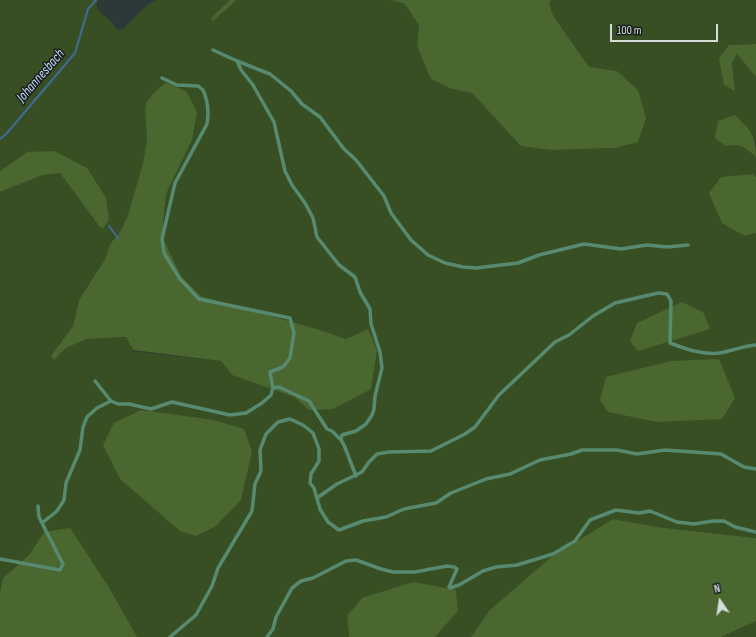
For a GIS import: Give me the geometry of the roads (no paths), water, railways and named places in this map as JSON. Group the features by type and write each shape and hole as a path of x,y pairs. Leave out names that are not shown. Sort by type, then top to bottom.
{"lane":[{"path":"213,50 236,61 270,74 291,91 302,104 320,117 344,149 356,160 384,196 392,213 411,240 428,255 445,263 476,268 518,263 539,255 584,244 621,249 647,245 667,247 688,245"},
{"path":"236,61 253,85 274,122 285,171 313,218 318,237 339,265 355,277 360,292 370,309 372,332 380,352 382,368 375,396 374,408 372,415 366,424 356,431 342,435 341,440"},
{"path":"95,381 111,401 118,404 129,404 151,409 172,402 230,415 246,413 272,395 273,388 270,372 283,367 290,358 294,333 290,318 199,299 180,279 164,253 162,239 176,183 207,124 209,115 207,100 203,90 198,86 177,85 162,78"},
{"path":"317,498 337,484 362,472 377,454 388,452 431,451 465,434 475,427 499,395 555,342 569,335 593,316 615,303 658,293 666,294 671,301 670,343 698,353 718,353 756,345"},
{"path":"273,388 279,387 309,401 327,429 332,431 341,440 356,476"},
{"path":"42,523 57,511 64,500 66,484 80,450 83,427 87,417 97,408 111,401"},
{"path":"170,637 196,616 212,586 218,568 252,511 255,484 261,472 260,450 266,434 278,422 290,419 303,425 313,433 319,449 319,461 311,474 310,483 314,488 320,509 328,522 339,530 363,521 386,517 404,509 436,503 451,493 486,479 510,474 540,460 571,454 582,450 617,450 637,454 665,450 721,454 744,466 756,469"},
{"path":"0,559 60,570 63,564 39,517 38,506"},
{"path":"267,637 273,629 276,617 292,588 301,581 313,578 346,561 356,560 393,572 415,572 447,566 454,567 456,569 449,587 450,588 459,585 483,571 496,567 517,565 553,554 575,541 590,520 616,510 639,513 650,510 677,522 694,524 724,521 735,527 756,532"}],"waterway":[{"name":"Johannesbach","path":"0,139 7,133 75,53 88,9 96,0"},
{"path":"109,226 118,238"}]}
